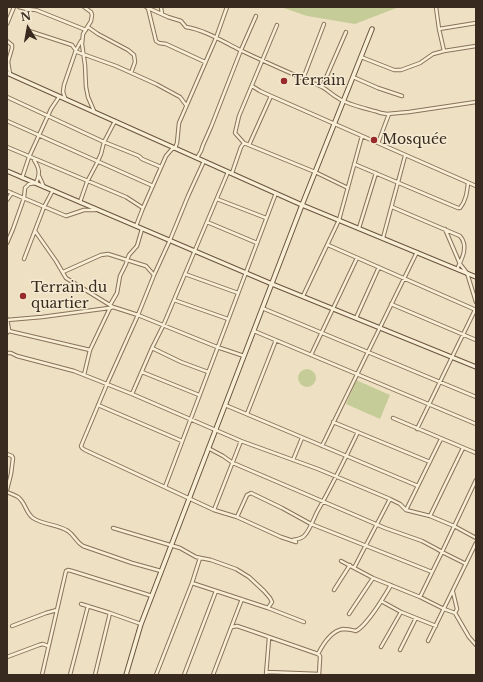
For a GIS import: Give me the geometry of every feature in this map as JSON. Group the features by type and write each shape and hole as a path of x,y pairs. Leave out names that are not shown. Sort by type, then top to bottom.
{"street":[{"path":"7,24 14,7"},
{"path":"19,7 36,10 86,30"},
{"path":"84,7 91,12 92,15 83,34 82,40 88,97 94,112"},
{"path":"161,7 162,14"},
{"path":"136,226 166,156 172,149 175,148 178,140 179,123 216,38 226,7"},
{"path":"436,7 444,51"},
{"path":"147,8 181,22 186,27 190,27 216,38 322,87 337,98 381,113 389,114 409,112 476,102"},
{"path":"147,8 156,41 205,62"},
{"path":"197,158 256,16"},
{"path":"439,29 476,23"},
{"path":"303,79 324,24"},
{"path":"277,25 239,116 235,133 244,143 315,172 348,188"},
{"path":"88,26 98,34 128,50 134,55 135,62 131,73"},
{"path":"126,675 141,624 161,571 302,205 372,29"},
{"path":"29,31 72,46 84,55 131,73 180,97 186,105"},
{"path":"322,87 346,32"},
{"path":"65,98 63,92 64,85 76,50 82,40"},
{"path":"7,41 12,45 8,64 9,73 302,205 476,277"},
{"path":"361,57 398,71 420,63 433,54 476,46"},
{"path":"7,52 9,56"},
{"path":"353,77 378,88 402,96"},
{"path":"252,86 271,96 476,186"},
{"path":"22,178 39,135 55,102 60,96"},
{"path":"249,145 271,96"},
{"path":"7,97 162,167"},
{"path":"378,143 389,114"},
{"path":"7,121 153,186"},
{"path":"80,202 87,182 98,161 104,142 115,121"},
{"path":"303,296 340,220 362,136"},
{"path":"132,394 163,326 217,199 244,143"},
{"path":"7,147 87,182 126,197 143,208"},
{"path":"383,238 406,156"},
{"path":"30,157 36,162 44,187"},
{"path":"204,161 154,275 138,316 98,405 82,444 82,448 214,510 237,517 281,537 296,542"},
{"path":"354,164 458,208 462,206 465,200 468,183"},
{"path":"7,171 272,284 476,367"},
{"path":"359,228 376,173"},
{"path":"36,183 39,175"},
{"path":"148,184 155,182"},
{"path":"7,242 24,198 26,186 36,183"},
{"path":"24,259 44,207 53,190"},
{"path":"7,191 66,216 84,210 98,210"},
{"path":"165,487 276,192"},
{"path":"7,200 12,194"},
{"path":"217,199 266,218"},
{"path":"84,210 89,206"},
{"path":"392,207 460,236 464,244 464,251 457,269"},
{"path":"207,222 257,243"},
{"path":"84,375 90,350 111,307 117,293 120,276 131,252 136,246 142,229"},
{"path":"445,229 460,264 466,273 476,302"},
{"path":"35,231 66,278 111,307 244,356"},
{"path":"328,245 476,310 417,429"},
{"path":"322,446 417,252"},
{"path":"63,272 102,255 108,254 146,266 154,275"},
{"path":"311,355 357,258"},
{"path":"356,318 379,267"},
{"path":"185,274 238,293"},
{"path":"174,300 228,319"},
{"path":"392,304 476,340"},
{"path":"90,350 8,332 7,319 42,317 111,307"},
{"path":"262,308 476,397"},
{"path":"254,331 476,424"},
{"path":"247,414 276,340"},
{"path":"152,348 181,362 208,372"},
{"path":"7,353 74,371 107,384 242,441 390,499 400,504 406,510 430,516 454,526 476,538"},
{"path":"142,372 199,395"},
{"path":"98,405 182,441"},
{"path":"225,405 418,486"},
{"path":"393,418 476,453"},
{"path":"333,422 430,462"},
{"path":"292,540 305,536 358,432"},
{"path":"293,460 302,438"},
{"path":"406,510 441,439"},
{"path":"214,510 242,441"},
{"path":"208,448 233,463 377,524 422,541 466,564"},
{"path":"430,516 463,448"},
{"path":"7,454 13,458 7,491 23,502 26,512 34,519 68,531 73,535 78,543 83,546 132,563 161,571"},
{"path":"420,597 476,480"},
{"path":"237,517 247,495 251,493 277,505 311,524 432,572"},
{"path":"354,568 390,499"},
{"path":"113,528 180,548 196,557 211,560 236,569 249,577 270,598 272,602 268,608"},
{"path":"428,641 476,544"},
{"path":"156,675 192,583 200,558"},
{"path":"341,561 373,578 455,613 469,637 476,645"},
{"path":"334,590 350,565"},
{"path":"42,675 66,572 68,570 152,596"},
{"path":"349,614 373,578"},
{"path":"192,583 268,608 304,622"},
{"path":"269,638 266,673 319,674 320,656 318,654 329,637 344,629 355,631 359,629 381,602 391,586"},
{"path":"184,675 216,591"},
{"path":"452,592 457,609 455,613"},
{"path":"213,675 242,599"},
{"path":"381,602 436,626"},
{"path":"81,604 141,624"},
{"path":"70,675 88,606"},
{"path":"12,626 57,610"},
{"path":"381,647 401,612"},
{"path":"95,675 110,613"},
{"path":"400,650 416,618"},
{"path":"232,627 237,626 318,654"},
{"path":"7,658 39,645 43,644 48,646"}],"green space":[{"path":"281,7 399,7 355,24 307,16"},
{"path":"307,369 313,372 316,378 313,384 307,387 301,384 298,378 301,372"},
{"path":"356,380 390,395 380,419 346,404"}],"place":[{"name":"Terrain","path":"284,81"},
{"name":"Mosquée","path":"374,140"},
{"name":"Terrain du quartier","path":"23,296"}]}
